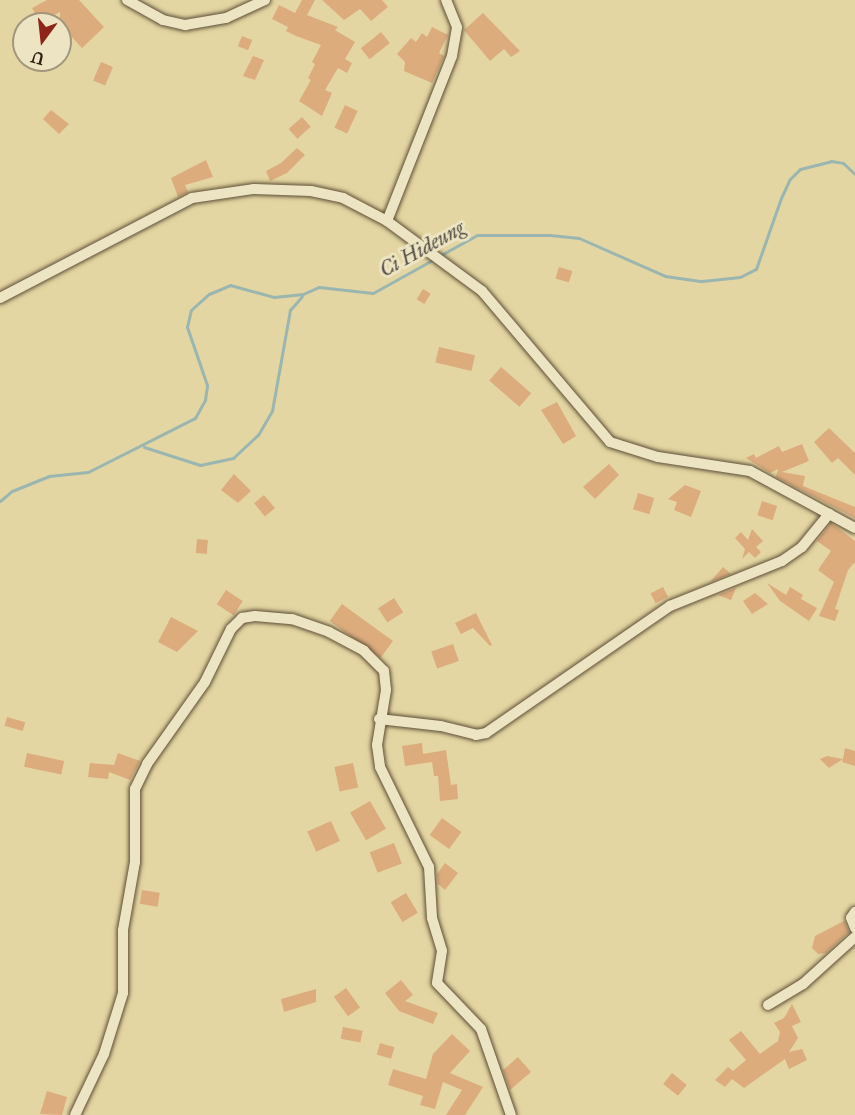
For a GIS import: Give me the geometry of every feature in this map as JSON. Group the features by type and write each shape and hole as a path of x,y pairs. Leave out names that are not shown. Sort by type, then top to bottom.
{"street":[{"path":"127,0 163,20 185,25 226,18 265,0"},
{"path":"387,221 452,56 457,27 446,0"},
{"path":"0,298 168,209 214,194 254,189 311,191 343,198 387,221 482,291 610,442 658,457 750,471 855,528"},
{"path":"380,719 476,735 486,733 670,606 782,561 802,547 829,514"},
{"path":"75,1115 104,1054 123,993 123,930 135,862 135,789 147,764 205,682 237,621 255,616 292,619 330,632 377,661 386,680 380,719 380,766 429,867 432,918 442,951 437,983 481,1029 511,1115"},
{"path":"855,912 851,922 855,928"},
{"path":"768,1005 803,984 855,937"}],"building":[{"path":"47,0 79,0 104,27 82,48 72,37 72,12 34,12 32,8"},
{"path":"302,0 315,0 307,15 338,27 335,30 355,42 345,59 352,63 347,73 338,68 325,90 332,93 322,116 299,101 311,80 308,78 315,64 312,62 321,45 286,31 288,27 272,19 279,5 295,13"},
{"path":"322,0 382,0 388,7 371,21 360,9 344,20"},
{"path":"483,13 520,51 511,57 504,49 490,61 464,30"},
{"path":"432,27 448,35 439,53 444,56 432,83 404,71 405,62 397,54 411,38 416,42 422,33 427,37"},
{"path":"381,32 390,43 370,59 361,48"},
{"path":"242,36 252,40 248,50 238,46"},
{"path":"253,56 264,60 255,80 243,76"},
{"path":"101,62 113,67 105,85 93,80"},
{"path":"345,105 358,111 347,134 334,128"},
{"path":"51,110 69,124 59,134 43,119"},
{"path":"302,117 311,127 297,139 289,129"},
{"path":"297,148 305,155 287,173 270,181 266,171 281,163"},
{"path":"206,160 213,177 185,185 188,192 178,197 171,178"},
{"path":"559,267 572,271 569,283 555,278"},
{"path":"423,289 431,294 424,304 417,299"},
{"path":"439,347 475,355 471,371 435,363"},
{"path":"501,367 531,393 519,407 489,381"},
{"path":"557,402 576,436 563,444 541,410"},
{"path":"829,428 855,453 855,475 838,458 832,463 814,442"},
{"path":"802,444 809,461 782,472 805,476 803,486 855,507 855,518 776,477 778,469 770,473 746,458 754,454 756,458 779,446 782,452"},
{"path":"609,464 619,475 595,499 583,487"},
{"path":"234,474 251,491 238,503 221,490"},
{"path":"685,485 701,491 691,517 674,510 677,502 668,499"},
{"path":"638,493 654,498 649,514 633,509"},
{"path":"264,495 275,508 265,516 254,503"},
{"path":"762,501 777,506 773,520 757,515"},
{"path":"831,523 855,541 855,562 848,570 835,609 839,610 835,621 819,616 834,582 818,570 831,551 817,541"},
{"path":"752,529 763,541 756,547 761,552 755,558 749,552 742,559 745,549 735,538 741,532 748,540"},
{"path":"197,539 208,540 207,554 196,553"},
{"path":"723,567 731,574 710,582"},
{"path":"767,583 786,595 790,587 803,595 801,599 817,608 809,621 780,601"},
{"path":"663,587 668,597 656,603 651,593"},
{"path":"736,588 731,600 718,595"},
{"path":"226,590 243,601 234,615 217,604"},
{"path":"755,593 768,604 752,614 743,601"},
{"path":"394,598 403,612 387,623 378,608"},
{"path":"342,604 393,641 381,658 330,621"},
{"path":"476,613 492,645 490,646 473,628 461,634 455,623"},
{"path":"171,617 198,631 177,652 158,642"},
{"path":"453,644 459,661 437,669 431,651"},
{"path":"7,717 25,722 23,731 5,726"},
{"path":"422,743 423,754 446,750 451,785 457,784 458,799 440,801 438,776 434,776 432,762 405,766 402,746"},
{"path":"845,748 855,751 855,766 842,762"},
{"path":"27,753 64,761 61,775 24,767"},
{"path":"118,753 140,761 130,780 109,772 108,779 88,777 90,763 114,765"},
{"path":"827,756 843,759 829,768 820,759"},
{"path":"353,763 358,787 340,791 334,767"},
{"path":"370,801 386,829 366,840 350,812"},
{"path":"442,818 461,832 449,849 430,835"},
{"path":"331,821 340,841 316,852 307,832"},
{"path":"394,843 402,864 378,873 370,852"},
{"path":"445,863 458,873 445,890 438,884 437,874"},
{"path":"142,890 160,893 158,907 140,904"},
{"path":"406,893 418,913 402,922 391,902"},
{"path":"844,921 849,932 826,953 818,954 812,948 815,936"},
{"path":"401,980 413,995 405,1001 438,1013 433,1024 399,1011 385,993"},
{"path":"346,988 360,1007 348,1016 334,997"},
{"path":"316,989 316,1002 284,1012 281,999"},
{"path":"792,1004 801,1022 792,1026 798,1038 789,1052 802,1049 807,1060 789,1069 785,1059 744,1088 732,1079 725,1087 715,1080 728,1067 733,1071 746,1060 729,1040 741,1031 760,1054 778,1041 780,1032 774,1023 784,1018"},
{"path":"343,1027 363,1031 360,1043 341,1039"},
{"path":"452,1034 470,1051 450,1073 483,1087 465,1115 446,1115 462,1090 443,1082 435,1109 420,1105 423,1096 388,1085 393,1069 426,1079 433,1054"},
{"path":"380,1043 394,1047 391,1059 377,1055"},
{"path":"518,1057 531,1072 510,1090 503,1070"},
{"path":"672,1073 687,1085 678,1096 663,1084"},
{"path":"47,1091 67,1097 62,1115 40,1114"}],"waterway":[{"name":"Ci Hideung","path":"439,256 477,235 550,235 579,238 665,276 702,281 740,277 756,269 781,198 790,179 800,169 831,161 843,163 855,174"},
{"name":"Ci Hideung","path":"0,501 12,491 49,476 88,472 195,418 205,400 207,385 187,327 191,310 209,294 230,285 274,297 303,294 319,287 373,293 434,259"},
{"path":"144,447 200,465 233,458 258,435 272,411 290,310 302,296"}]}
